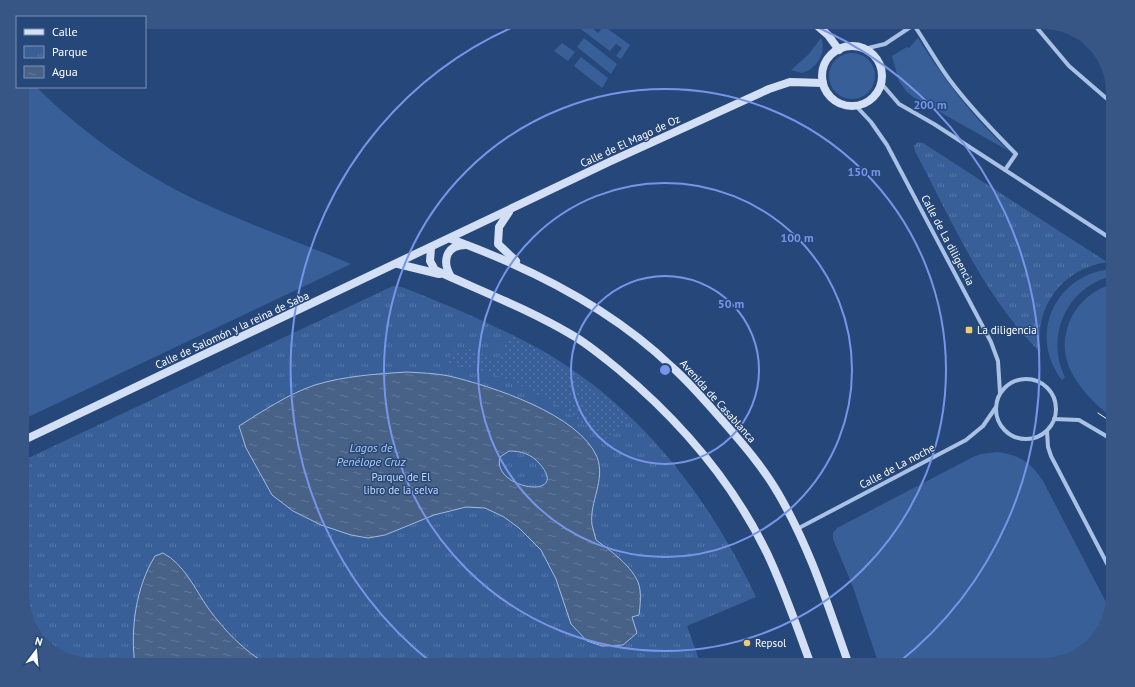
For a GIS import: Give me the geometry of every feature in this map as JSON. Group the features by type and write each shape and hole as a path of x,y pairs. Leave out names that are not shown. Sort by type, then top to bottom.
{"main road":[{"path":"821,29 828,35 839,50"},
{"path":"849,47 864,49 872,55 879,64 881,70 881,83 874,97 856,106 848,106 834,100 828,95 823,83 822,74 826,61 839,50 849,47"},
{"name":"Calle de El Mago de Oz","path":"451,239 617,159 778,85 797,81 823,83"},
{"path":"510,210 499,227 498,244 524,268"},
{"name":"Avenida de Casablanca","path":"451,239 524,268 592,306 632,334 671,366 743,444 777,492 797,529 823,588 847,658"},
{"name":"Calle de Salomón y la reina de Saba","path":"29,438 451,239"},
{"path":"452,278 445,267 445,260 448,253 454,248 468,245"},
{"path":"431,248 431,265 435,270 501,298 573,335 630,379 665,412 696,446 744,512 767,553 791,610 808,658"},
{"path":"398,264 452,278"}],"street":[{"path":"864,49 885,44 908,29"},
{"path":"917,29 962,95 988,126 1016,154 1005,170"},
{"path":"1038,29 1069,66 1106,98"},
{"path":"881,83 899,104 1106,235"},
{"name":"Calle de La diligencia","path":"856,106 871,122 891,151 986,333 998,361 1000,393"},
{"path":"1026,379 1038,382 1046,388 1052,397 1055,408 1054,419 1047,431 1028,440 1010,435 997,420 996,407 1000,393 1007,386 1017,380 1026,379"},
{"name":"Calle de La noche","path":"797,529 966,440 983,426 996,407"},
{"path":"1054,419 1079,420 1106,436"},
{"path":"1047,431 1048,447 1051,456 1106,562"}],"green space":[{"path":"581,29 593,29 598,33 601,29 608,29 630,45 621,59 616,56 622,48 616,44 610,51"},
{"path":"584,38 617,64 611,74 577,47"},
{"path":"821,38 823,50 816,64 812,68 802,73 791,70 809,54"},
{"path":"918,38 938,69 960,98 983,125 1009,151 913,97 906,91 899,81 892,56 907,47 909,48"},
{"path":"562,43 575,52 568,61 554,51"},
{"path":"852,53 865,57 871,63 875,76 871,89 865,95 852,99 839,95 833,89 829,76 833,63 839,57"},
{"path":"581,57 608,78 602,88 574,66"},
{"path":"29,88 37,88 91,135 131,163 172,188 233,216 351,264 29,417"},
{"path":"918,142 923,143 1106,261 1091,266 1077,273 1064,282 1054,293 1042,320 1040,336 1041,353 1020,331 985,282 956,231 915,151 914,146"},
{"path":"1106,270 1106,279 1083,290 1072,302 1064,315 1059,330 1059,361 1065,377 1062,380 1052,362 1047,344 1048,326 1053,309 1063,294 1076,282 1093,273"},
{"name":"Parque de El libro de la selva","path":"393,286 402,287 509,333 543,351 578,374 611,399 641,427 694,490 717,524 756,597 687,626 698,658 92,658 76,656 60,650 56,647 56,631 40,631 37,627 31,611 29,599 29,458"},
{"path":"1106,287 1106,413 1094,402 1072,374 1065,354 1067,328 1072,316 1089,296"},
{"path":"511,334 543,352 573,372 630,418 602,442 570,414 530,390 509,380 488,373 467,367 446,364 455,349 462,353 466,346 497,361"},
{"path":"997,452 1018,457 1029,464 1039,475 1105,601 1104,611 1098,627 1088,640 1075,650 1059,656 1043,658 877,658 853,587 833,539 833,533 837,528 981,454"}],"water":[{"name":"Lagos de Penélope Cruz","path":"407,372 449,376 510,395 553,415 572,428 587,442 597,457 600,474 592,516 592,527 596,540 629,568 638,583 640,590 639,615 632,617 637,633 623,645 602,646 587,641 571,624 556,579 541,550 519,528 504,517 485,508 466,507 434,515 385,535 368,538 351,535 321,525 293,511 272,495 246,448 239,426 285,398 315,385 349,377","holes":["509,451 522,452 533,457 547,475 546,483 539,487 529,487 517,483 507,477 500,468 500,457"]},
{"path":"163,553 177,564 194,585 208,608 221,624 250,653 258,658 134,658 133,637 136,609 143,581 155,556"}],"tram line":[{"path":"1098,413 1106,418"}],"place":[{"name":"La diligencia","path":"969,330"},
{"name":"Repsol","path":"747,643"}]}
